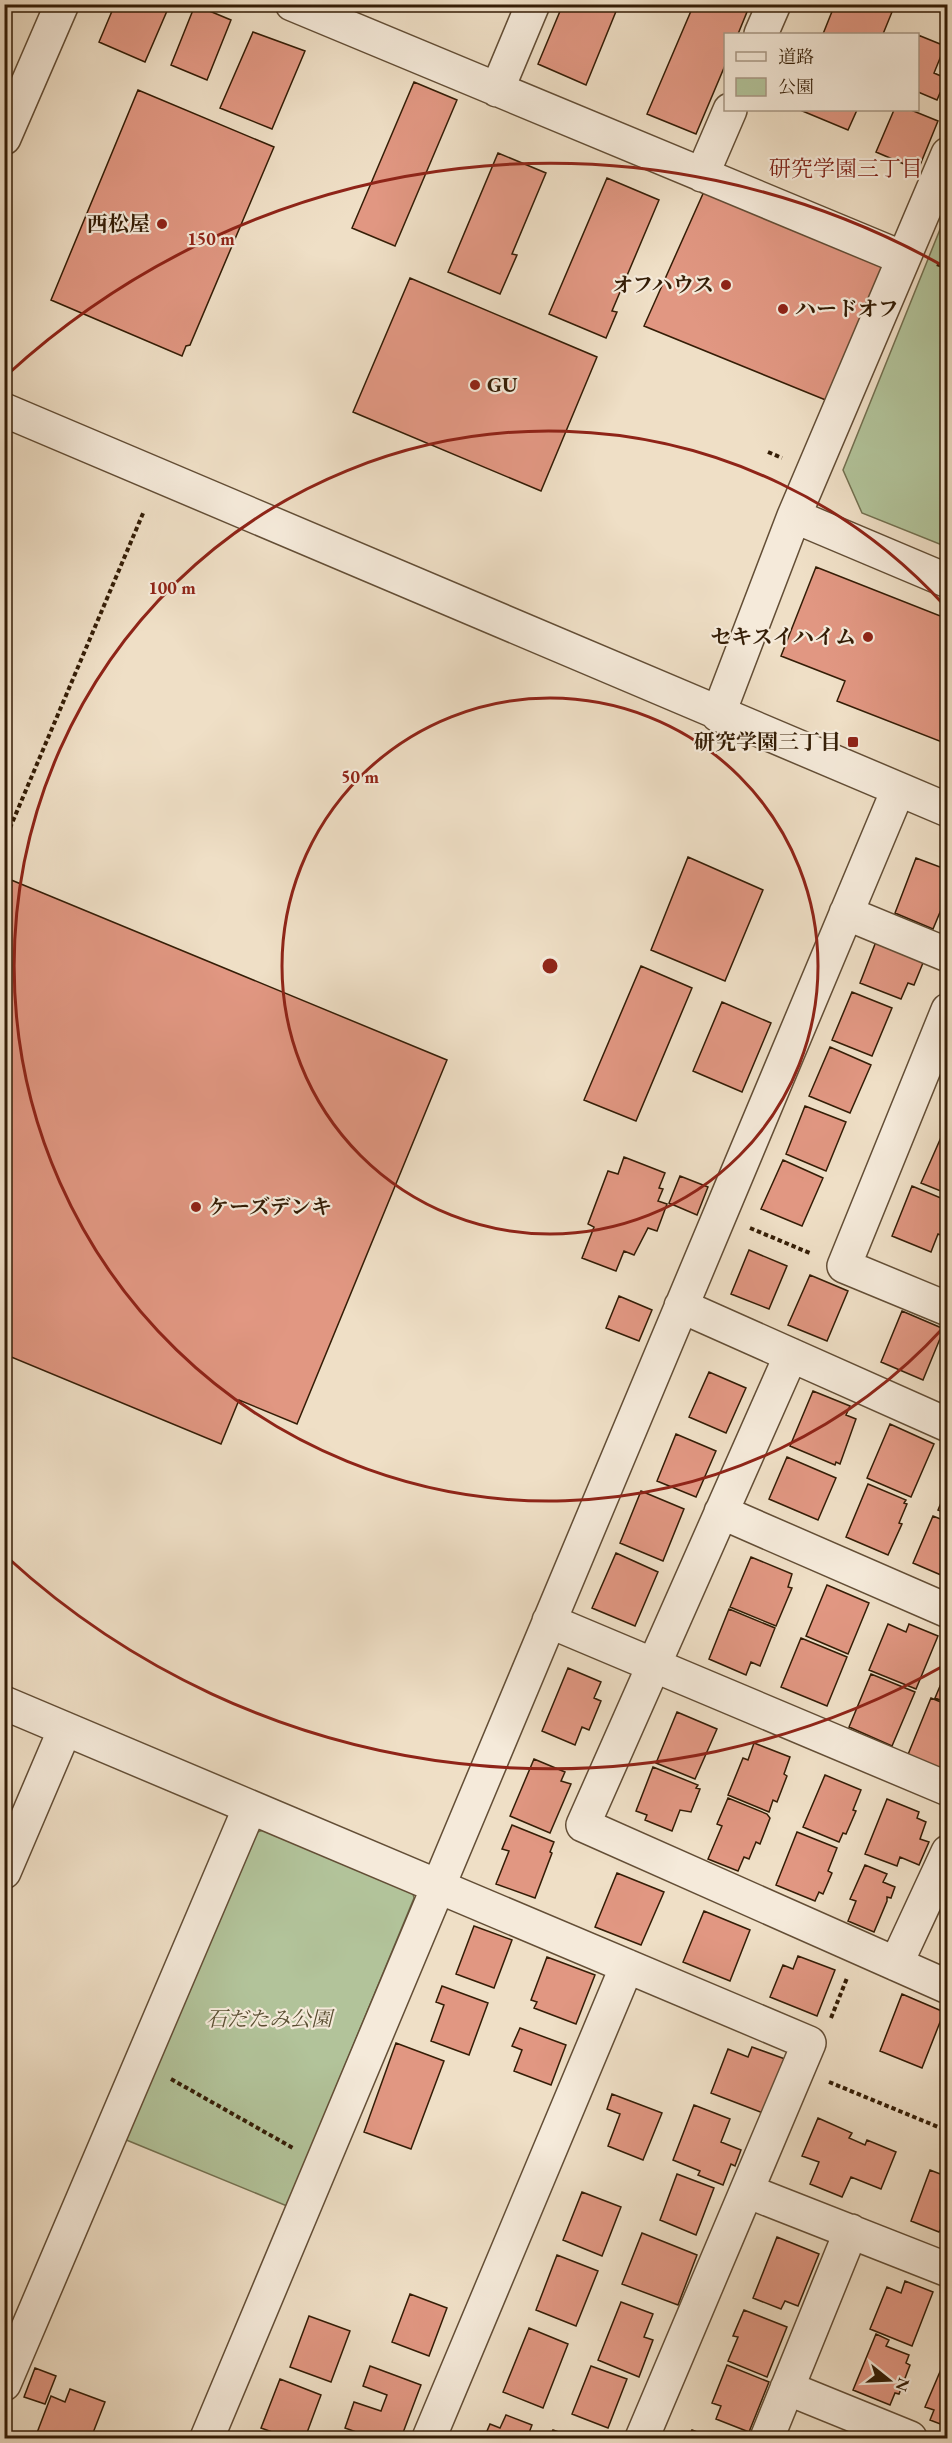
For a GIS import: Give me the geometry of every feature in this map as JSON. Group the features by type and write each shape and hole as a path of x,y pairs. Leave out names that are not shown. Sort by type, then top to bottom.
{"street":[{"path":"4,138 62,4"},
{"path":"497,90 533,4"},
{"path":"761,33 774,4"},
{"path":"295,5 903,258"},
{"path":"702,175 730,111"},
{"path":"718,715 794,516 948,154"},
{"path":"4,410 718,715 948,810"},
{"path":"794,516 948,581"},
{"path":"207,2439 898,790"},
{"path":"846,913 948,955"},
{"path":"948,1010 844,1266 948,1308"},
{"path":"681,1306 948,1425"},
{"path":"791,1355 583,1825 948,1987"},
{"path":"722,1512 948,1611"},
{"path":"549,1621 948,1789"},
{"path":"4,1703 627,1966 804,2056 642,2439"},
{"path":"4,1872 65,1729"},
{"path":"4,2384 250,1807"},
{"path":"896,1964 948,1852"},
{"path":"429,2439 627,1966"},
{"path":"747,2191 948,2270"},
{"path":"767,2439 851,2231"},
{"path":"787,2388 910,2439"}],"path":[{"path":"4,842 144,511"},
{"path":"720,1216 844,1266"},
{"path":"859,1948 826,2030 804,2056 948,2131"},
{"path":"142,2063 323,2163"}],"green space":[{"path":"947,212 948,547 862,513 843,470"},
{"name":"石だたみ公園","path":"269,1828 411,1885 414,1898 287,2206 124,2139 249,1835"}],"building":[{"path":"115,4 170,4 145,62 99,42"},
{"path":"563,4 619,4 586,85 538,64"},
{"path":"694,4 743,4 749,7 738,33 724,33 724,68 696,134 647,114"},
{"path":"835,4 874,4 892,12 883,33 823,33"},
{"path":"937,4 948,4 948,10 936,5"},
{"path":"195,5 231,20 207,80 171,65"},
{"path":"253,32 305,51 272,129 220,108"},
{"path":"919,35 945,46 934,73 948,79 948,93 946,95 940,93 937,100 919,92"},
{"path":"414,82 457,100 395,246 352,228"},
{"name":"西松屋","path":"138,90 274,147 190,345 186,346 182,356 51,300"},
{"path":"802,111 857,111 848,130"},
{"path":"894,111 913,111 938,121 918,170 876,152"},
{"path":"498,153 546,173 512,254 517,255 500,294 448,272"},
{"path":"607,178 659,200 612,311 617,312 606,338 549,314"},
{"path":"710,178 892,266 833,403 644,326"},
{"name":"GU","path":"410,278 597,357 541,491 353,412"},
{"name":"セキスイハイム","path":"816,567 948,619 947,744 837,701 845,681 781,656"},
{"path":"688,857 763,890 725,981 651,950"},
{"path":"916,858 948,870 948,893 933,929 895,913"},
{"name":"ケーズデンキ","path":"4,877 447,1060 297,1424 239,1400 221,1444 4,1354"},
{"path":"877,939 925,958 914,985 908,983 901,999 860,983"},
{"path":"641,966 692,988 636,1121 584,1100"},
{"path":"852,992 892,1008 872,1056 832,1040"},
{"path":"722,1002 771,1023 742,1092 693,1071"},
{"path":"830,1047 871,1065 850,1113 809,1096"},
{"path":"805,1106 846,1122 826,1171 786,1154"},
{"path":"946,1126 948,1127 948,1194 921,1183"},
{"path":"624,1157 665,1173 659,1188 663,1189 658,1201 667,1204 657,1231 648,1228 634,1255 624,1251 616,1271 582,1258 594,1227 588,1224 608,1171 618,1174"},
{"path":"783,1160 823,1178 802,1226 761,1209"},
{"path":"680,1176 708,1187 697,1215 669,1203"},
{"path":"912,1186 948,1201 948,1232 946,1237 938,1234 931,1252 892,1236"},
{"path":"749,1250 787,1266 769,1309 731,1294"},
{"path":"810,1275 848,1291 827,1341 788,1325"},
{"path":"619,1296 652,1310 639,1341 606,1328"},
{"path":"902,1311 944,1329 923,1380 881,1362"},
{"path":"709,1372 746,1388 726,1433 689,1417"},
{"path":"813,1391 850,1406 846,1415 856,1419 840,1464 836,1462 835,1465 790,1446"},
{"path":"890,1424 934,1444 911,1497 867,1478"},
{"path":"676,1434 716,1451 696,1497 657,1481"},
{"path":"787,1457 836,1478 818,1520 769,1499"},
{"path":"868,1484 906,1500 904,1503 907,1504 899,1523 902,1524 888,1555 846,1537"},
{"path":"948,1486 948,1514 938,1510"},
{"path":"641,1491 684,1509 663,1561 620,1543"},
{"path":"933,1516 948,1522 948,1578 913,1563"},
{"path":"616,1553 658,1572 635,1626 592,1608"},
{"path":"751,1557 792,1574 788,1587 792,1588 776,1626 730,1607"},
{"path":"827,1585 869,1603 848,1654 806,1636"},
{"path":"729,1609 775,1628 760,1666 751,1662 746,1675 709,1659"},
{"path":"888,1624 906,1632 909,1624 938,1636 916,1689 869,1670"},
{"path":"801,1638 847,1657 827,1706 781,1687"},
{"path":"948,1667 948,1703 935,1698"},
{"path":"568,1668 601,1682 594,1698 601,1701 589,1730 582,1727 575,1745 542,1731"},
{"path":"871,1674 915,1692 892,1746 849,1727"},
{"path":"931,1698 948,1705 948,1766 945,1772 907,1757"},
{"path":"677,1712 717,1729 695,1779 656,1763"},
{"path":"754,1743 790,1757 784,1774 787,1776 777,1802 773,1800 769,1812 728,1795 743,1758 748,1760"},
{"path":"534,1759 565,1772 561,1781 571,1784 550,1833 510,1816"},
{"path":"653,1767 698,1785 696,1788 700,1789 691,1812 680,1810 672,1831 645,1820 647,1815 636,1811"},
{"path":"825,1775 861,1790 853,1810 856,1811 846,1834 843,1833 839,1842 803,1827"},
{"path":"728,1798 767,1814 770,1818 760,1844 756,1842 749,1859 744,1857 738,1871 708,1859 722,1826 717,1824"},
{"path":"887,1799 919,1812 917,1818 926,1822 920,1839 929,1842 919,1865 900,1857 897,1866 865,1854"},
{"path":"512,1825 554,1842 535,1898 496,1884 509,1851 502,1849"},
{"path":"797,1832 837,1848 828,1871 832,1873 823,1894 819,1892 815,1901 776,1885"},
{"path":"865,1865 887,1874 883,1882 895,1887 891,1898 887,1897 874,1932 848,1921 856,1901 850,1899"},
{"path":"617,1873 664,1892 641,1945 595,1927"},
{"path":"704,1911 750,1930 730,1981 683,1962"},
{"path":"474,1926 512,1940 494,1988 456,1974"},
{"path":"798,1956 835,1970 817,2016 770,1997 783,1965 793,1969"},
{"path":"547,1957 595,1975 576,2024 534,2008 537,2002 531,2000"},
{"path":"442,1986 488,2003 469,2055 431,2041 444,2005 436,2002"},
{"path":"902,1994 944,2012 922,2068 880,2051"},
{"path":"520,2028 566,2045 551,2085 514,2071 522,2050 512,2046"},
{"path":"396,2043 444,2061 411,2149 364,2132"},
{"path":"752,2047 785,2059 763,2113 711,2093 728,2049 748,2057"},
{"path":"612,2094 662,2113 643,2160 608,2146 620,2114 607,2109"},
{"path":"694,2105 730,2119 721,2142 741,2150 735,2166 731,2164 723,2185 698,2175 700,2171 673,2160"},
{"path":"818,2118 852,2133 849,2138 865,2145 867,2140 896,2152 881,2189 851,2177 842,2197 810,2184 819,2162 802,2156"},
{"path":"930,2170 948,2177 948,2229 942,2227 939,2232 911,2221"},
{"path":"677,2174 714,2188 696,2235 660,2220"},
{"path":"582,2192 621,2207 602,2256 563,2240"},
{"path":"642,2233 697,2255 678,2305 622,2284"},
{"path":"777,2237 819,2254 798,2306 785,2301 781,2309 753,2298"},
{"path":"557,2255 598,2271 576,2326 536,2310"},
{"path":"905,2281 933,2292 912,2346 870,2329 887,2287 901,2293"},
{"path":"410,2294 447,2308 429,2356 392,2342"},
{"path":"621,2302 653,2314 644,2337 653,2340 639,2377 598,2360"},
{"path":"744,2310 787,2327 767,2377 728,2361 738,2337 733,2336"},
{"path":"309,2316 350,2331 331,2382 290,2367"},
{"path":"529,2328 568,2344 543,2408 503,2392"},
{"path":"876,2334 889,2340 886,2346 909,2355 906,2363 910,2365 899,2394 895,2393 890,2405 853,2390"},
{"path":"945,2360 948,2361 948,2427 930,2420 934,2410 925,2407"},
{"path":"727,2365 769,2382 749,2432 716,2419 721,2406 712,2403"},
{"path":"370,2366 421,2385 401,2438 373,2438 345,2428 354,2402 381,2411 387,2395 363,2386"},
{"path":"591,2366 627,2379 608,2428 572,2414"},
{"path":"35,2368 56,2376 45,2404 24,2397"},
{"path":"280,2379 321,2395 305,2438 289,2438 261,2428"},
{"path":"70,2389 105,2402 91,2438 35,2438 51,2396 65,2402"},
{"path":"506,2415 532,2425 527,2438 484,2438 490,2424 500,2428"},
{"path":"553,2430 576,2438 549,2438"},
{"path":"692,2430 713,2438 688,2438"}],"place":[{"name":"西松屋","path":"162,224"},
{"name":"オフハウス","path":"726,285"},
{"name":"ハードオフ","path":"783,309"},
{"name":"GU","path":"475,385"},
{"name":"セキスイハイム","path":"868,637"},
{"name":"研究学園三丁目","path":"853,742"},
{"name":"ケーズデンキ","path":"196,1207"}],"district":[{"name":"研究学園三丁目","path":"846,168"}]}
